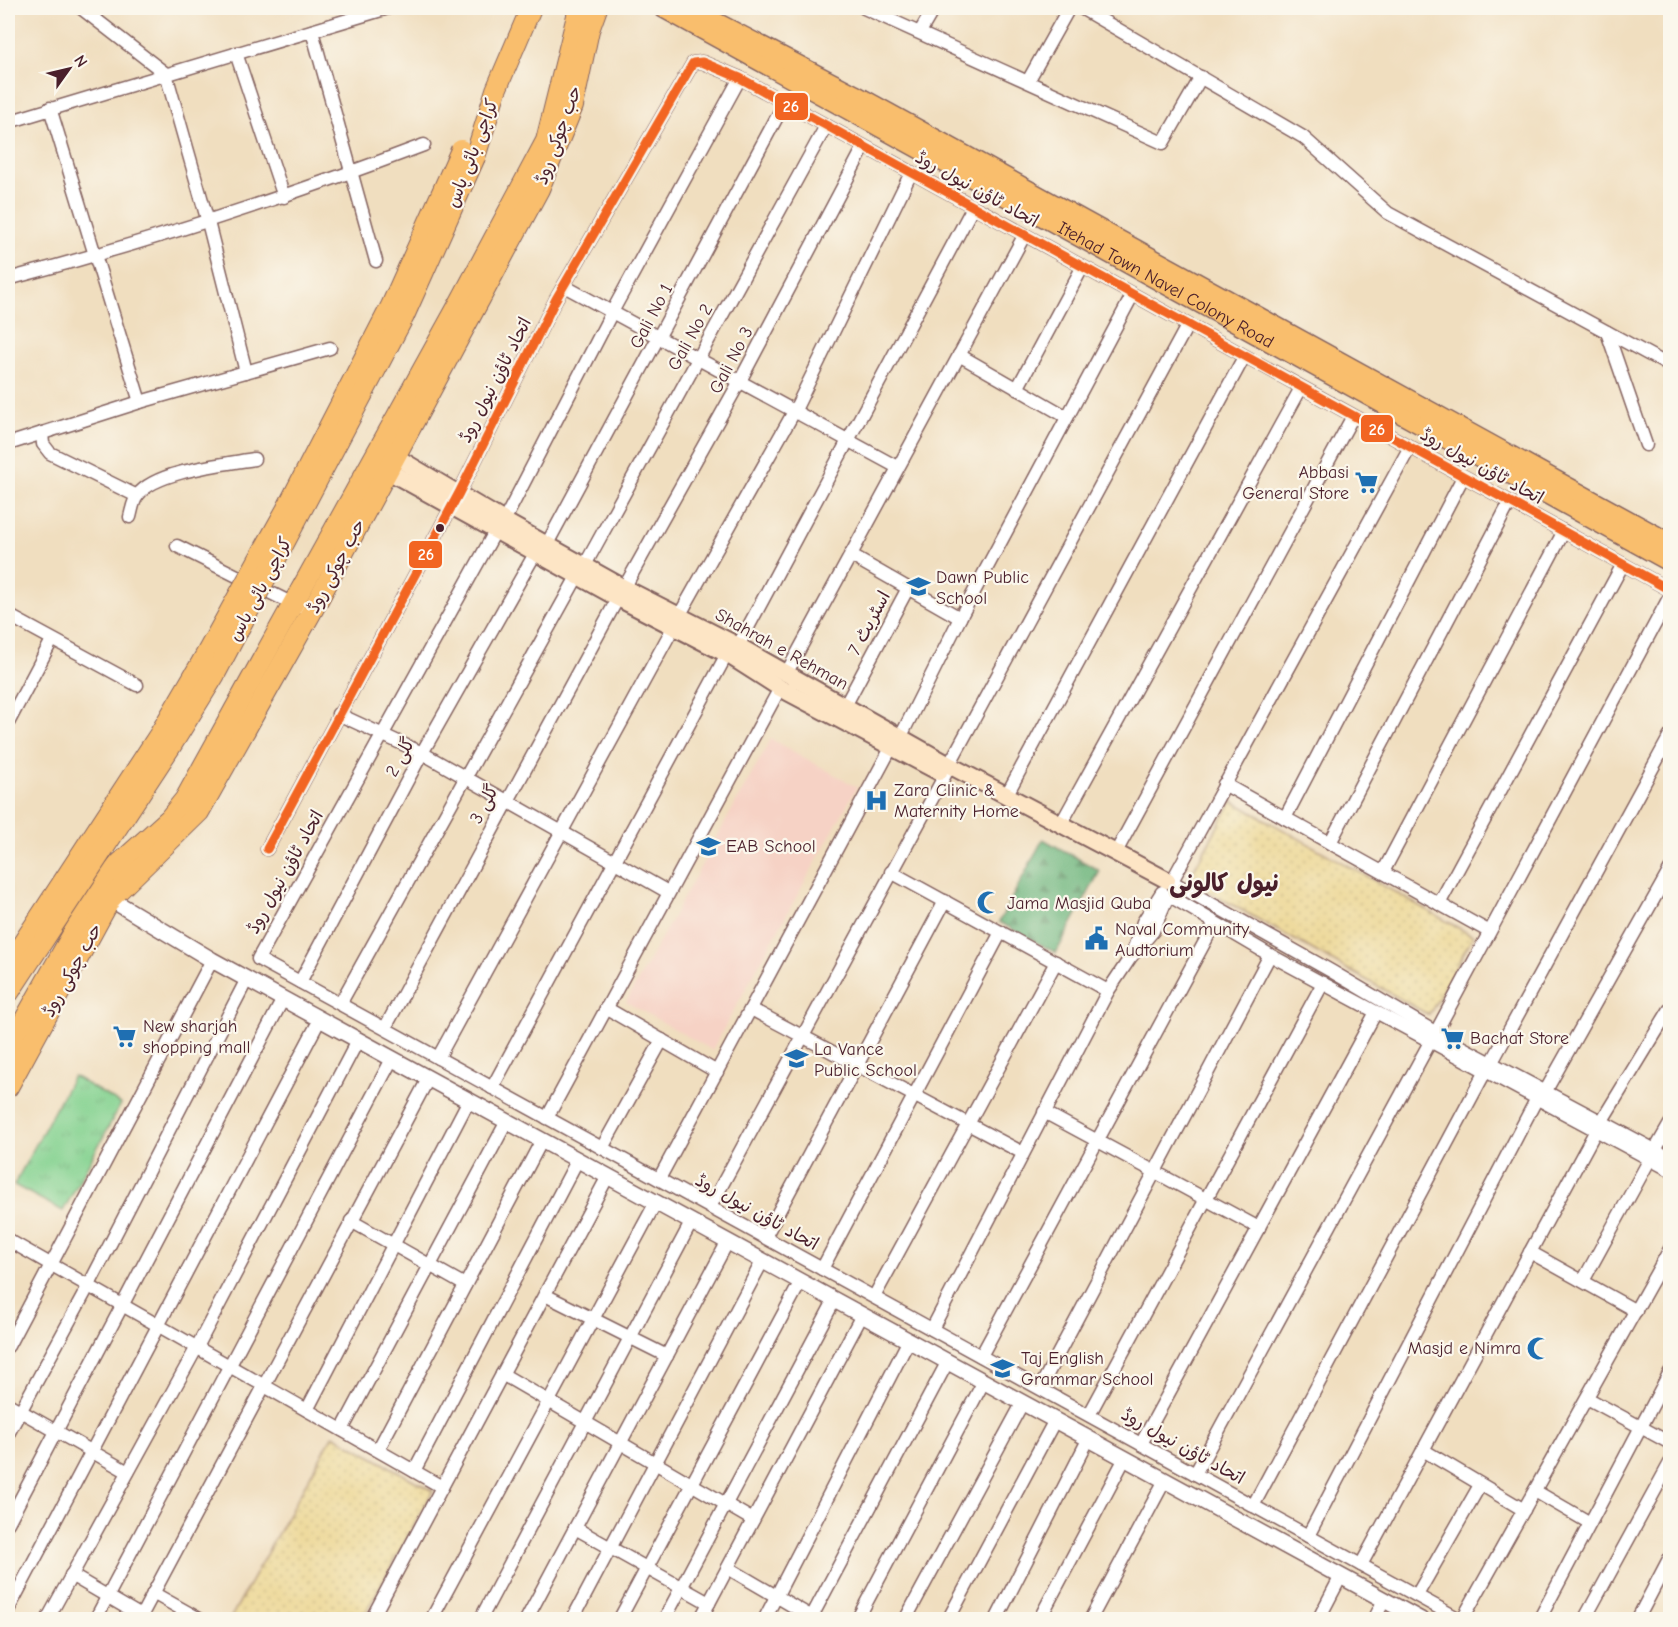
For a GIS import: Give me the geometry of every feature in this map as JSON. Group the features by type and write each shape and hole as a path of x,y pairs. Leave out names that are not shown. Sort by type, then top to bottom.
{"highway":[{"name":"کراچی بائی پاس","path":"8,994 171,746 214,676 404,316 468,153 531,8"},
{"path":"8,1049 104,895 119,864 169,819 185,799 302,608 384,460 546,141 579,8"},
{"name":"حب چوکی روڈ","path":"384,460 548,170 573,106 589,30 597,8"},
{"name":"کراچی بائی پاس","path":"8,966 159,735 200,665 359,370 468,153"},
{"name":"حب چوکی روڈ","path":"8,1087 104,895"}],"main road":[{"name":"Itehad Town Navel Colony Road","path":"663,8 1671,562"},
{"name":"Itehad Town Navel Colony Road","path":"688,8 854,94 1671,543"},
{"name":"Shahrah e Rehman","path":"384,460 621,593 732,650 783,681 896,743 1168,888"},
{"name":"Shahrah e Rehman","path":"783,681 845,706 896,743"},
{"name":"Shahrah e Rehman","path":"947,770 1061,824 1115,854 1168,888"}],"street":[{"path":"81,8 166,74 208,222 246,372"},
{"path":"8,122 388,8"},
{"path":"864,8 1163,143 1202,77"},
{"path":"920,32 934,8"},
{"path":"1028,81 1069,8"},
{"path":"1081,8 1303,137 1388,213 1671,366"},
{"path":"312,31 376,261"},
{"path":"236,53 284,197"},
{"name":"اتحاد ٹاؤن نیول روڈ","path":"267,849 455,500 564,286 690,66 702,62 740,78 1132,296 1671,590"},
{"path":"381,736 500,526 612,312 740,78"},
{"name":"Gali No 1","path":"542,548 660,338 784,104"},
{"path":"50,108 140,402"},
{"name":"Gali No 2","path":"582,570 826,126"},
{"path":"8,279 96,256 208,222 284,197 424,145"},
{"name":"Gali No 3","path":"621,593 740,381 864,147"},
{"path":"438,1058 676,621 795,410 911,173"},
{"path":"492,1088 614,862 849,442 973,207"},
{"path":"547,1118 897,467 1024,236"},
{"path":"1017,389 1082,268"},
{"path":"564,286 897,467"},
{"path":"659,1179 896,743 1132,296"},
{"path":"710,1207 1188,326"},
{"path":"1607,332 1646,445"},
{"path":"8,444 140,402 330,348"},
{"path":"959,355 1067,417"},
{"path":"1006,796 1244,357"},
{"path":"1061,824 1301,388"},
{"path":"1115,854 1353,416"},
{"path":"42,433 43,444 50,453 137,496"},
{"path":"932,1329 1108,991 1130,958 1143,922 1168,888 1410,447"},
{"path":"130,517 137,496 155,482 208,467 254,459"},
{"path":"1285,818 1463,477"},
{"path":"1330,843 1510,502"},
{"path":"1383,872 1564,531"},
{"path":"177,546 302,608"},
{"name":"گلی 2","path":"300,982 422,753 542,548"},
{"path":"850,555 960,618"},
{"path":"1439,904 1623,564"},
{"path":"340,1004 582,570"},
{"name":"اسٹریٹ 7","path":"845,706 908,588"},
{"name":"گلی 3","path":"385,1028 506,801 621,593"},
{"path":"1195,1474 1671,596"},
{"path":"8,615 137,685"},
{"path":"8,723 52,640"},
{"path":"338,714 381,736 422,753 668,892"},
{"name":"اتحاد ٹاؤن نیول روڈ","path":"381,736 258,959 1462,1620"},
{"path":"1254,1506 1488,1067 1671,736"},
{"path":"1224,784 1488,931"},
{"path":"1308,1536 1540,1096 1671,870"},
{"path":"891,872 1108,991"},
{"path":"1168,888 1215,923 1270,955 1376,1012 1433,1037"},
{"path":"1168,888 1540,1096 1653,1155 1671,1170"},
{"path":"104,895 212,960 1419,1619"},
{"path":"765,1237 945,901"},
{"path":"981,1356 1215,923"},
{"path":"822,1269 1001,932"},
{"path":"1040,1388 1270,955"},
{"path":"8,1346 212,960"},
{"path":"874,1297 1056,962"},
{"path":"8,1434 89,1285 247,979"},
{"path":"1089,1415 1323,983"},
{"path":"8,1522 283,999"},
{"path":"606,1008 717,1072"},
{"path":"751,1009 1023,1153"},
{"path":"1361,1565 1599,1126 1671,1009"},
{"path":"1141,1444 1376,1012"},
{"path":"8,1610 320,1019"},
{"path":"47,1620 197,1347 358,1040"},
{"path":"602,1148 662,1040"},
{"path":"95,1620 392,1059"},
{"path":"71,1575 140,1618 428,1078"},
{"path":"307,1410 469,1100"},
{"path":"1044,1112 1259,1228"},
{"path":"342,1430 507,1121"},
{"path":"1583,1281 1671,1124"},
{"path":"378,1450 542,1140"},
{"path":"1653,1155 1671,1158"},
{"path":"414,1471 578,1160"},
{"path":"371,1620 608,1176"},
{"path":"431,1620 656,1202"},
{"path":"351,1221 465,1285"},
{"path":"480,1620 692,1221"},
{"path":"8,1240 442,1487"},
{"path":"528,1619 728,1241"},
{"path":"1462,1620 1671,1249"},
{"path":"1530,1252 1636,1311"},
{"path":"572,1620 763,1260"},
{"path":"619,1620 801,1281"},
{"path":"545,1295 667,1356"},
{"path":"664,1620 834,1299"},
{"path":"700,1620 862,1315"},
{"path":"764,1620 909,1340"},
{"path":"728,1568 813,1618 948,1361"},
{"path":"1539,1620 1671,1372"},
{"path":"502,1374 753,1520"},
{"path":"857,1620 984,1381"},
{"path":"1587,1398 1671,1443"},
{"path":"905,1620 1023,1402"},
{"path":"8,1404 128,1472"},
{"path":"948,1620 1055,1420"},
{"path":"996,1620 1089,1438"},
{"path":"1423,1450 1524,1510"},
{"path":"1039,1620 1125,1458"},
{"path":"1584,1620 1671,1462"},
{"path":"1090,1620 1165,1480"},
{"path":"1417,1595 1480,1485"},
{"path":"1535,1491 1590,1523"},
{"path":"575,1527 709,1603"},
{"path":"1637,1620 1671,1557"},
{"path":"1318,1620 1341,1576"},
{"path":"153,1593 198,1619"},
{"path":"1374,1620 1384,1600"}],"shaded area":[{"path":"771,739 857,787 712,1050 626,1002"}],"green space":[{"path":"1043,839 1100,871 1056,953 999,922"},
{"path":"73,1076 121,1104 63,1211 14,1185"}],"sand":[{"path":"1232,801 1473,936 1429,1015 1188,880"},
{"path":"333,1435 433,1491 362,1619 230,1619"}],"transit line":[{"name":"26","path":"267,849 459,493 556,299 693,63 702,62 740,78 1670,590"}],"place":[{"name":"Abbasi General Store","path":"1367,482"},
{"name":"Dawn Public School","path":"918,587"},
{"name":"Zara Clinic & Maternity Home","path":"876,800"},
{"name":"EAB School","path":"708,846"},
{"name":"Jama Masjid Quba","path":"989,903"},
{"name":"Naval Community Audtorium","path":"1097,939"},
{"name":"New sharjah shopping mall","path":"125,1036"},
{"name":"Bachat Store","path":"1452,1038"},
{"name":"La Vance Public School","path":"796,1059"},
{"name":"Masjd e Nimra","path":"1539,1348"},
{"name":"Taj English Grammar School","path":"1003,1368"}],"district":[{"name":"نیول کالونی","path":"1224,883"}]}
